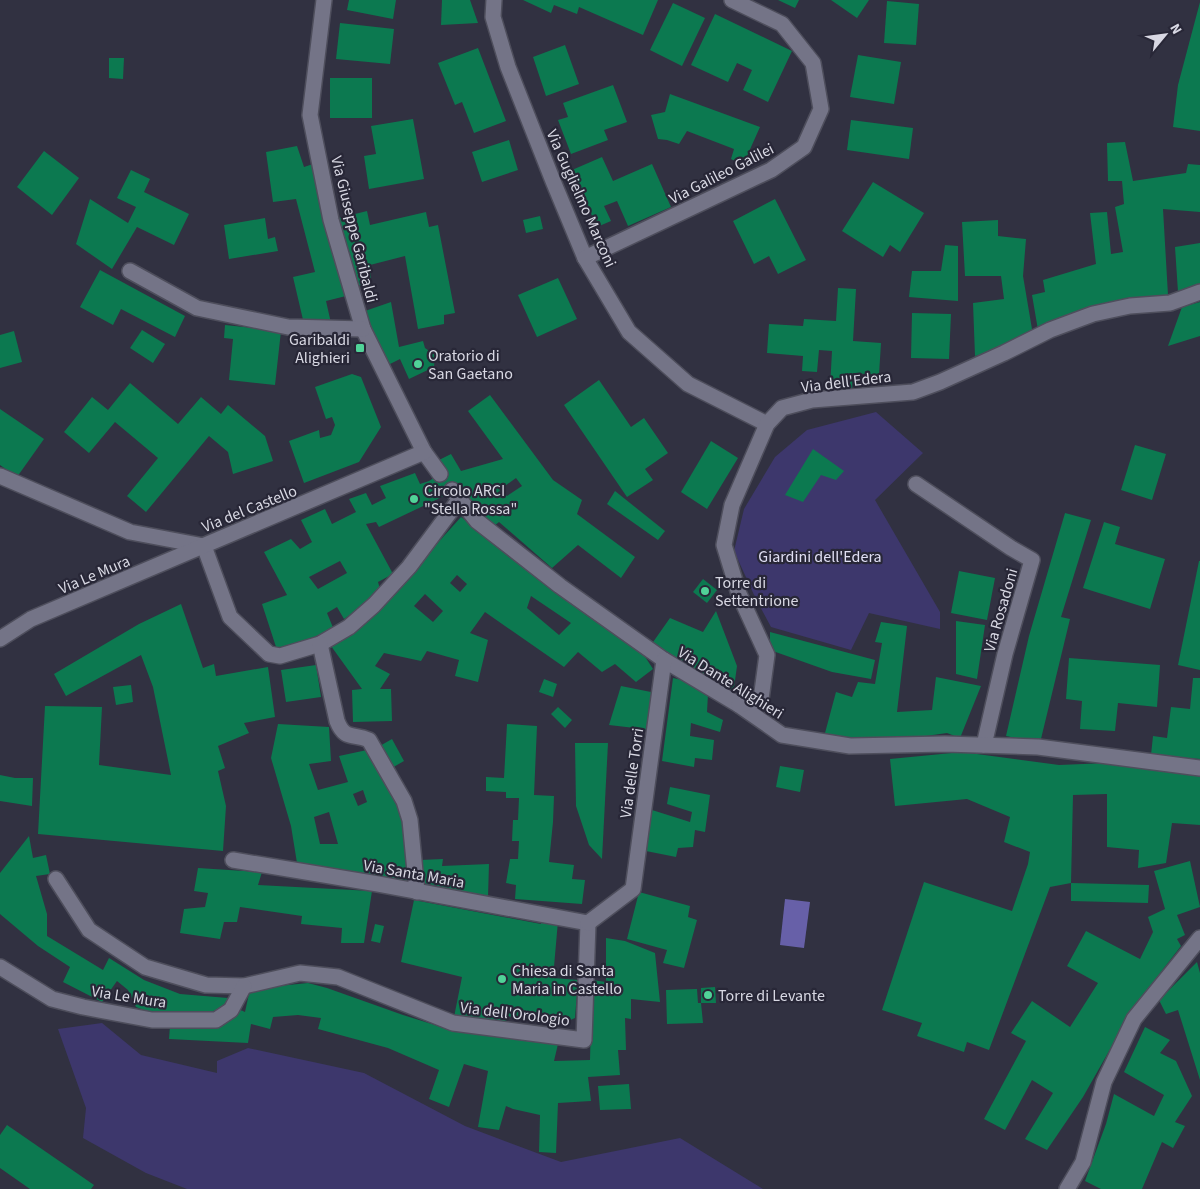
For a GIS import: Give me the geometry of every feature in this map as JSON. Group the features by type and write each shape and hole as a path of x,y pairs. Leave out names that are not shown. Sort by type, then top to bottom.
{"street":[{"name":"Via Giuseppe Garibaldi","path":"324,0 310,115 331,220 363,328 424,452"},
{"name":"Via Guglielmo Marconi","path":"494,0 493,17 508,67 585,258 629,332 688,384 767,424"},
{"name":"Via Galileo Galilei","path":"585,258 771,170 804,147 821,109 813,63 782,24 732,0"},
{"path":"130,271 197,308 288,327 363,328"},
{"name":"Via dell'Edera","path":"739,705 761,699 766,655 740,594 724,545 732,505 767,424 782,408 812,400 913,392 968,370 1050,330 1093,314 1130,306 1170,303 1200,292"},
{"path":"424,452 440,474"},
{"name":"Via del Castello","path":"0,476 130,532 204,546 424,452"},
{"name":"Via Rosadoni","path":"916,484 1032,560 1005,654 984,745"},
{"name":"Via Dante Alighieri","path":"320,644 349,627 374,605 409,567 456,495 477,521 560,586 664,660 739,705 782,735 850,746 984,745 1038,747 1200,768"},
{"path":"204,546 230,617 269,654 280,656 320,644 337,721 341,731 347,736 369,740 404,801 410,820 417,892"},
{"name":"Via Le Mura","path":"0,639 31,619 204,546"},
{"name":"Via delle Torri","path":"588,923 633,890 664,660"},
{"name":"Via Santa Maria","path":"233,860 588,923"},
{"path":"56,879 89,930 145,968 206,985 244,986"},
{"name":"Via dell'Orologio","path":"244,986 300,973 338,977 453,1023 584,1040 588,923"},
{"path":"1068,1189 1084,1162 1104,1082 1134,1019 1200,938"},
{"name":"Via Le Mura","path":"0,967 52,999 152,1020 216,1020 231,1010 244,986"}],"green space":[{"name":"Giardini dell'Edera","path":"876,412 923,453 875,500 940,612 940,629 869,613 851,650 771,627 734,551 744,509 775,457 807,430"},
{"path":"102,1023 141,1055 217,1073 217,1061 248,1048 364,1073 465,1126 561,1162 680,1138 763,1189 187,1189 146,1173 83,1138 86,1108 58,1029"}],"shaded area":[{"path":"785,899 810,902 804,948 780,945"}],"building":[{"path":"349,0 396,0 393,19 347,10"},
{"path":"442,0 470,0 478,23 441,25"},
{"path":"523,0 658,0 643,35 579,7 577,14 554,5 551,13"},
{"path":"778,0 799,0 795,8"},
{"path":"831,0 869,0 857,18"},
{"path":"887,1 919,4 916,45 884,43"},
{"path":"1200,2 1200,131 1173,127 1178,85"},
{"path":"673,3 705,18 682,66 650,50"},
{"path":"715,14 792,51 768,102 743,90 752,70 737,63 728,82 691,65"},
{"path":"340,23 394,29 390,64 336,59"},
{"path":"565,45 579,84 546,96 533,57"},
{"path":"478,48 506,121 474,133 462,102 455,105 438,63"},
{"path":"858,55 901,62 894,104 850,97"},
{"path":"109,58 124,58 123,79 109,78"},
{"path":"330,78 372,78 372,118 330,118"},
{"path":"613,85 627,122 604,130 608,140 571,154 558,120 568,117 563,103"},
{"path":"670,94 760,127 743,165 731,159 734,149 687,131 679,144 658,139 651,115 665,112"},
{"path":"413,119 424,179 369,189 364,156 376,154 371,126"},
{"path":"851,120 913,128 909,159 847,150"},
{"path":"509,140 518,170 482,182 472,152"},
{"path":"1125,142 1133,181 1186,173 1188,164 1200,165 1200,212 1163,209 1168,295 1129,301 1057,319 1038,330 1032,295 1045,292 1043,280 1096,264 1090,213 1107,212 1111,254 1123,252 1115,207 1124,204 1122,181 1108,181 1107,143"},
{"path":"297,146 304,167 313,164 346,296 326,301 331,323 304,324 293,277 315,272 296,199 273,202 266,152"},
{"path":"44,151 79,178 52,215 17,187"},
{"path":"602,157 613,181 652,164 671,207 628,226 617,201 604,206 611,221 597,227 572,170"},
{"path":"131,170 150,179 144,192 189,214 174,245 137,227 112,269 76,244 90,199 128,223 136,207 117,198"},
{"path":"873,182 924,213 900,252 890,245 883,257 842,231"},
{"path":"775,199 806,260 778,274 769,256 754,264 733,221"},
{"path":"367,211 370,225 426,212 429,227 438,225 455,313 444,315 444,324 418,329 405,256 370,265 371,283 357,286 339,218"},
{"path":"540,216 543,229 526,233 523,220"},
{"path":"265,218 268,239 275,237 278,251 229,259 224,225"},
{"path":"998,220 998,236 1026,239 1023,276 1033,335 1005,350 975,356 973,303 1004,299 1001,276 965,276 962,222"},
{"path":"1200,243 1200,286 1178,292 1175,247"},
{"path":"945,245 958,246 958,301 909,297 912,271 941,271"},
{"path":"100,270 185,316 175,337 121,309 113,325 80,307"},
{"path":"558,278 577,319 537,337 518,295"},
{"path":"838,288 856,289 853,341 881,343 879,375 853,373 852,390 830,388 832,351 819,350 817,372 802,371 803,356 767,353 769,324 803,326 804,319 836,321"},
{"path":"391,302 399,347 423,341 425,348 435,355 434,367 409,379 400,359 386,366 365,311"},
{"path":"1200,302 1200,336 1168,346 1182,307"},
{"path":"912,313 951,314 949,359 911,358"},
{"path":"225,325 281,331 275,385 229,380 233,339 224,338"},
{"path":"142,330 165,344 153,363 130,348"},
{"path":"14,331 22,362 0,368 0,335"},
{"path":"352,374 361,377 381,427 359,462 304,483 289,441 319,430 320,438 331,435 335,425 332,417 326,419 315,387"},
{"path":"599,380 631,427 644,418 668,453 645,469 653,480 627,497 564,405"},
{"path":"130,383 178,424 201,397 221,414 228,405 265,436 273,461 233,474 228,452 209,436 146,512 127,496 158,458 115,422 89,453 64,432 92,397 108,410"},
{"path":"490,395 553,480 582,500 577,514 635,557 621,578 578,545 552,568 499,522 494,526 456,488 440,498 379,527 376,522 366,524 393,574 378,582 380,589 373,600 344,619 337,607 327,613 334,630 277,650 262,604 287,595 264,552 291,539 300,549 312,542 301,520 325,509 332,524 356,512 349,499 366,493 372,505 386,498 380,486 415,473 420,484 429,481 445,471 437,461 451,454 461,471 503,459 468,411","holes":["516,478 522,486 507,496 499,490","340,561 347,573 318,589 309,577"]},
{"path":"0,409 44,439 17,477 0,465"},
{"path":"711,441 738,458 707,509 681,492"},
{"path":"1135,445 1166,454 1152,500 1121,490"},
{"path":"813,449 844,471 836,480 821,475 803,502 785,495"},
{"path":"615,491 665,531 658,540 607,504"},
{"path":"1065,513 1091,520 1061,617 1070,619 1040,743 1006,736 1029,636"},
{"path":"461,517 642,652 653,669 636,682 615,664 602,672 578,652 564,667 485,612 470,633 488,640 478,682 455,676 459,660 427,651 421,661 384,653 375,666 390,674 380,689 391,689 392,721 353,722 352,690 362,689 331,646 407,577","holes":["457,575 467,584 460,592 450,583","425,594 443,611 433,622 414,606","531,596 571,623 559,635 527,608"]},
{"path":"1104,522 1120,527 1115,544 1165,559 1150,609 1083,588"},
{"path":"1200,561 1200,670 1178,665"},
{"path":"959,571 995,578 987,620 951,613"},
{"name":"Torre di Settentrione","path":"703,579 717,590 707,603 693,592"},
{"path":"181,604 203,668 214,664 216,676 268,667 275,717 244,723 249,733 218,746 225,768 218,771 226,806 223,851 38,834 45,706 102,707 99,765 171,775 153,687 141,655 66,696 54,674 139,624"},
{"path":"716,611 737,666 733,695 651,645 670,618 703,632"},
{"path":"956,621 985,625 977,679 956,674"},
{"path":"881,622 907,626 897,712 932,710 936,677 981,686 960,738 947,733 897,740 856,741 825,733 836,692 852,697 858,682 875,684 882,643 875,642"},
{"path":"770,632 875,660 871,679 832,672 770,650"},
{"path":"1069,658 1160,665 1157,707 1118,703 1115,731 1080,729 1082,701 1066,699"},
{"path":"316,665 321,697 286,702 281,670"},
{"path":"673,678 692,682 708,694 707,712 723,720 720,732 691,723 690,736 714,740 712,760 695,758 694,767 662,761"},
{"path":"1193,678 1200,678 1200,759 1151,755 1153,736 1167,738 1171,707 1190,709"},
{"path":"544,679 557,684 553,697 539,692"},
{"path":"131,685 133,702 116,705 113,687"},
{"path":"621,686 656,693 652,730 609,725"},
{"path":"558,707 572,720 565,728 551,714"},
{"path":"278,724 329,727 331,761 309,764 318,790 348,782 339,756 367,750 402,811 413,887 297,863 291,826 271,758","holes":["363,790 367,802 358,806 353,794","329,812 338,844 320,844 314,817"]},
{"path":"507,724 537,726 534,795 554,796 549,862 574,865 572,879 585,880 582,904 515,899 516,885 506,883 510,859 518,859 519,841 512,841 513,820 518,820 519,798 506,798 506,792 486,791 486,777 504,778"},
{"path":"392,739 404,761 390,769 378,747"},
{"path":"575,743 608,743 602,859 589,845 576,806"},
{"path":"962,752 1059,765 1108,763 1200,772 1200,825 1172,823 1166,863 1138,868 1139,850 1107,847 1107,794 1073,795 1071,883 1050,887 989,1050 967,1042 964,1052 917,1036 922,1023 882,1010 924,882 1012,911 1028,864 1030,852 1004,842 1010,817 967,799 895,806 890,759"},
{"path":"780,766 804,770 800,792 776,787"},
{"path":"0,775 15,778 33,778 32,806 0,801"},
{"path":"670,787 710,795 705,832 695,830 693,847 678,848 676,857 646,851 652,810 690,822 692,812 667,804"},
{"path":"29,836 33,858 46,855 50,874 36,876 47,914 47,936 103,970 109,958 144,980 180,994 228,998 226,1008 205,1013 154,1014 136,1007 128,990 117,981 102,1002 63,982 70,967 38,946 0,914 0,873"},
{"path":"443,859 442,866 489,864 488,897 419,882 420,860"},
{"path":"1190,861 1200,907 1177,915 1185,935 1177,939 1181,946 1134,1007 1083,1097 1047,1150 1025,1139 1053,1093 1032,1080 1005,1130 984,1119 1026,1041 1011,1033 1032,1001 1070,1027 1098,983 1067,966 1086,931 1140,959 1153,932 1148,917 1165,909 1154,871"},
{"path":"198,868 262,872 258,885 372,891 364,943 341,943 342,928 301,924 302,916 240,907 237,922 224,922 220,939 180,933 184,909 205,907 208,893 194,891"},
{"path":"1071,883 1149,885 1148,903 1071,901"},
{"path":"639,892 690,906 688,917 697,920 684,968 663,963 667,950 627,939"},
{"path":"414,900 541,924 541,918 558,921 553,978 578,980 575,1018 559,1025 507,1016 506,1024 454,1017 462,977 401,962"},
{"path":"375,924 384,926 380,943 371,941"},
{"path":"606,938 625,941 655,953 660,1002 631,999 631,1019 625,1018 626,1050 618,1050 620,1075 588,1077 591,1101 558,1103 556,1153 539,1152 540,1115 506,1106 499,1130 478,1127 488,1071 464,1064 449,1107 429,1099 439,1070 388,1048 318,1029 321,1018 298,1015 273,1017 270,1029 251,1024 248,1043 169,1039 170,1026 227,1023 236,1008 245,1012 250,989 308,983 451,1030 558,1044 554,1061 590,1060 592,980 606,982"},
{"path":"1197,962 1200,973 1200,1080 1178,1010 1166,1014 1159,1000"},
{"name":"Torre di Levante","path":"715,987 716,1003 701,1003 701,988"},
{"path":"697,989 698,1003 701,1003 703,1023 667,1024 666,990"},
{"path":"1145,1027 1170,1040 1160,1053 1176,1061 1192,1096 1175,1122 1185,1126 1173,1148 1162,1142 1142,1189 1101,1189 1085,1181 1106,1124 1114,1094 1154,1116 1164,1095 1124,1072"},
{"path":"629,1084 631,1109 600,1110 598,1086"},
{"path":"7,1125 94,1185 91,1189 30,1189 0,1168 0,1135"}],"place":[{"name":"Garibaldi Alighieri","path":"360,348"},
{"name":"Oratorio di San Gaetano","path":"418,364"},
{"name":"Circolo ARCI \"Stella Rossa\"","path":"414,499"},
{"name":"Torre di Settentrione","path":"705,591"},
{"name":"Chiesa di Santa Maria in Castello","path":"502,979"},
{"name":"Torre di Levante","path":"708,995"}]}
